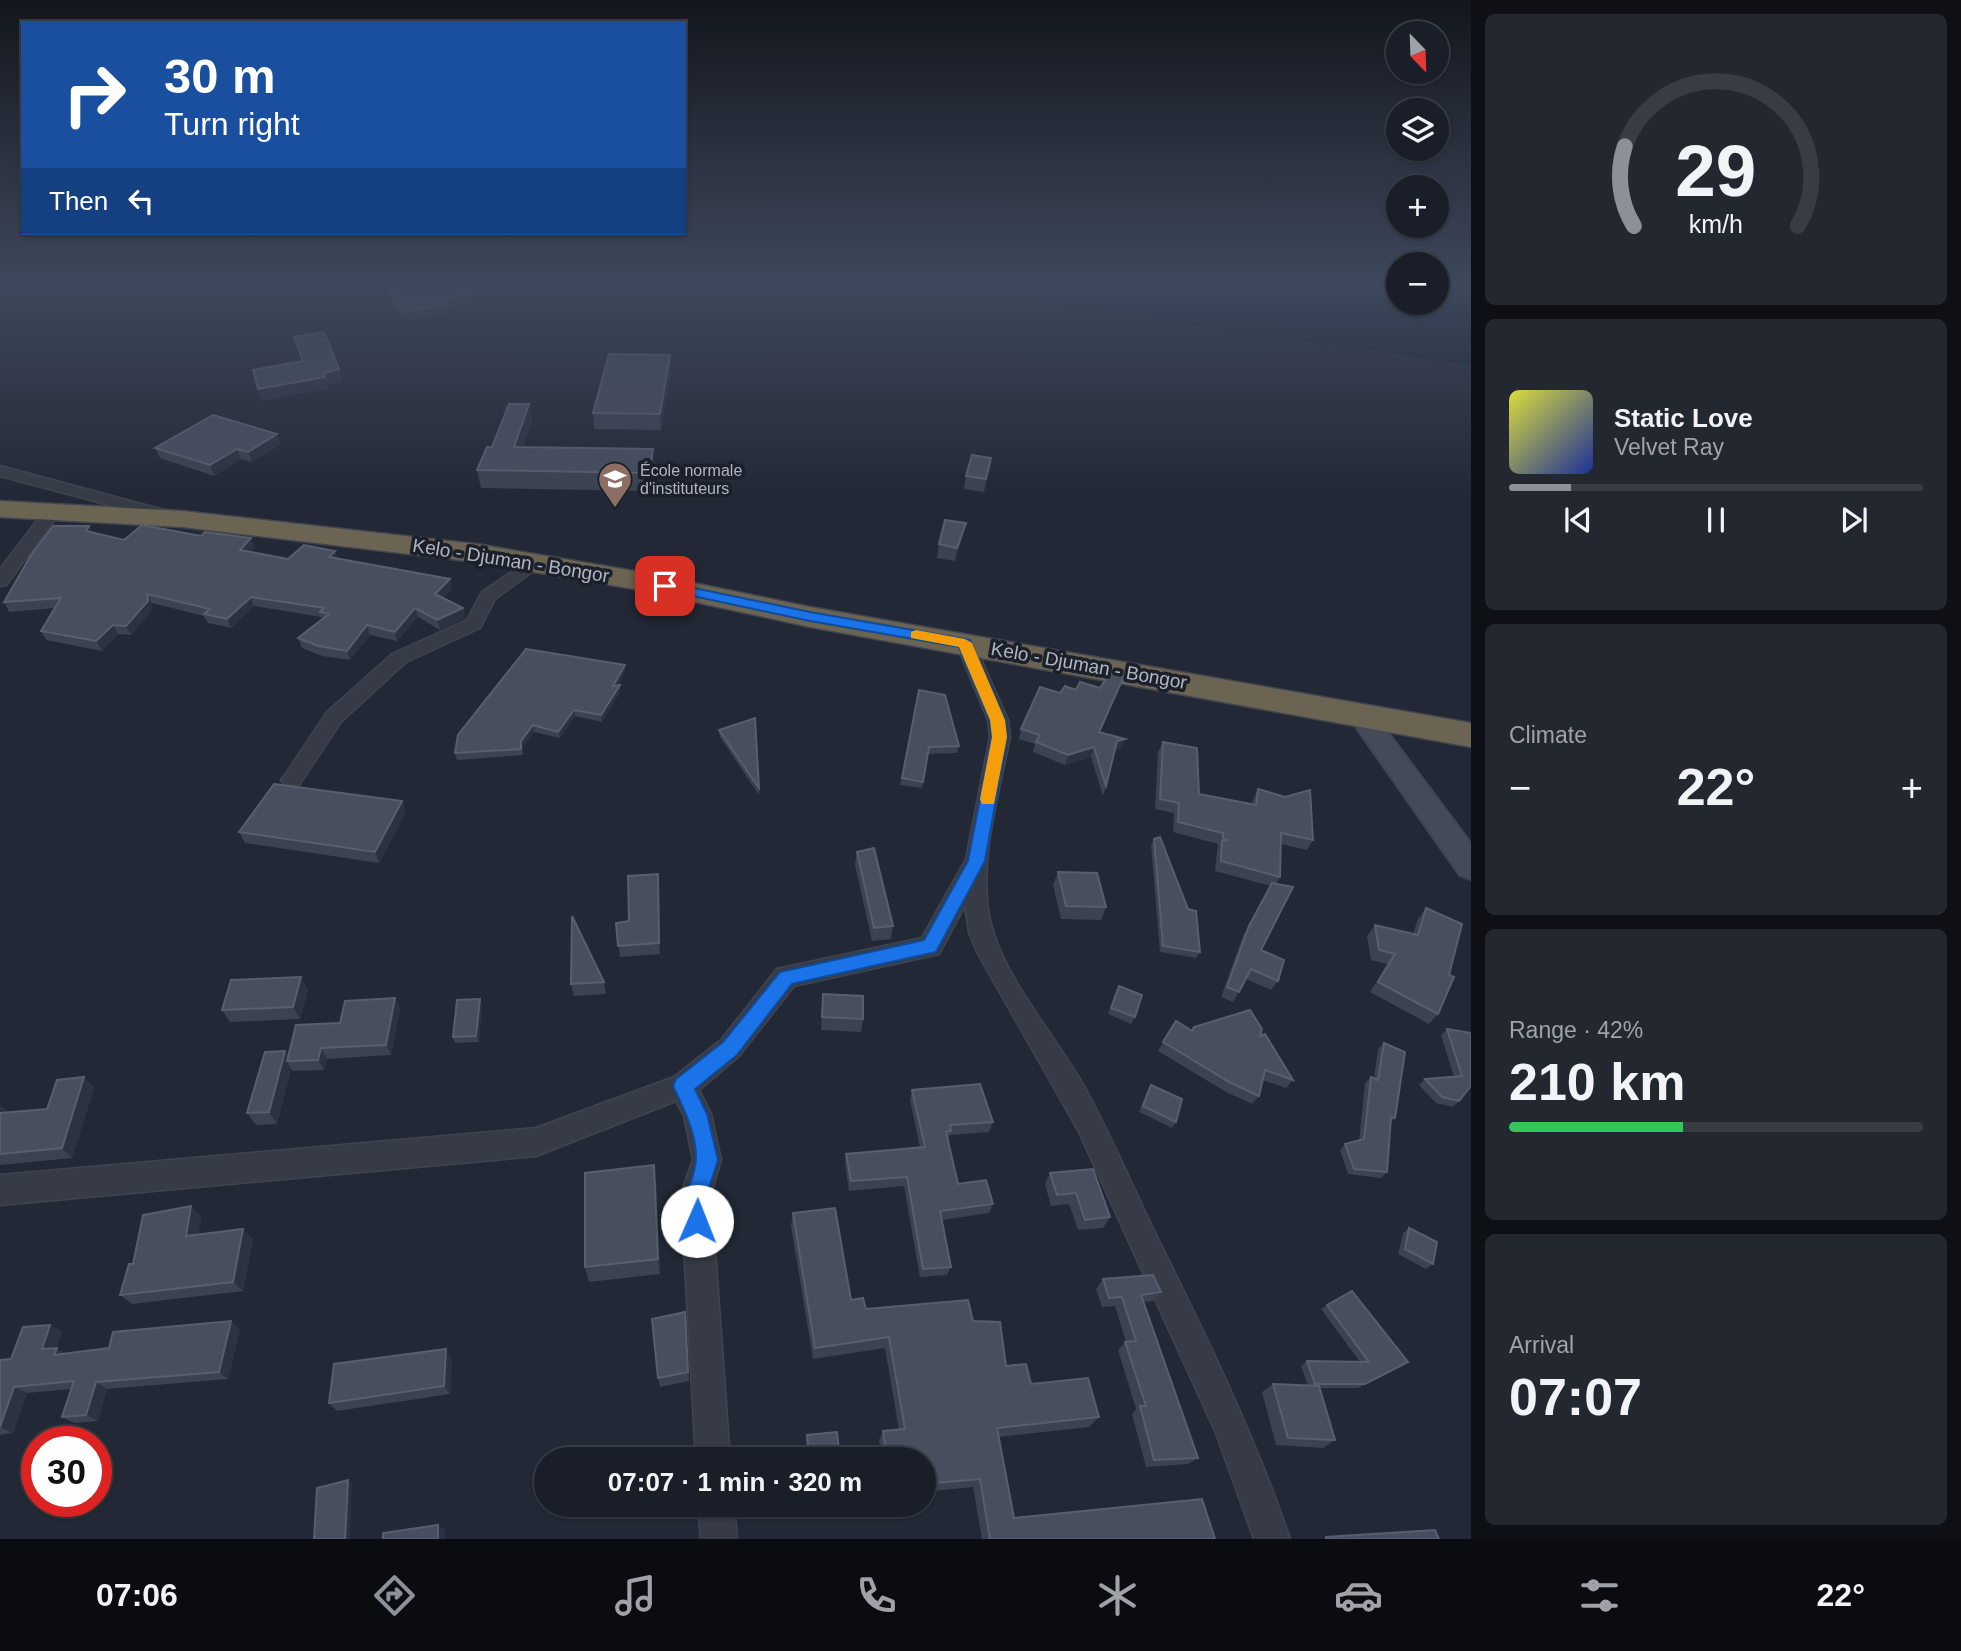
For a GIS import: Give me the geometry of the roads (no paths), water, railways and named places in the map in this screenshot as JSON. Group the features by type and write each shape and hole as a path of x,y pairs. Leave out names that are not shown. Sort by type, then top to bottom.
{"highway":[{"name":"Kelo - Djuman - Bongor","path":"0,509 182,519 321,533 534,562 640,580 810,617 1471,735"}],"street":[{"path":"0,471 182,519"},
{"path":"0,581 52,512"},
{"path":"292,780 334,717 399,658 474,624 488,596 534,562"},
{"path":"965,643 998,720 1000,737 976,861 977,916 987,945 1067,1081 1109,1163 1144,1243 1196,1349 1264,1512 1272,1539"},
{"path":"1361,715 1471,867"},
{"path":"0,1190 536,1142 683,1086 730,1048 786,977 930,947 976,861"},
{"path":"683,1086 697,1114 707,1160 696,1194 712,1447"},
{"path":"717,1517 719,1539"}],"water":[{"path":"1393,354 1471,354 1471,365"}],"place":[{"name":"École normale d'instituteurs","path":"615,509"}]}
